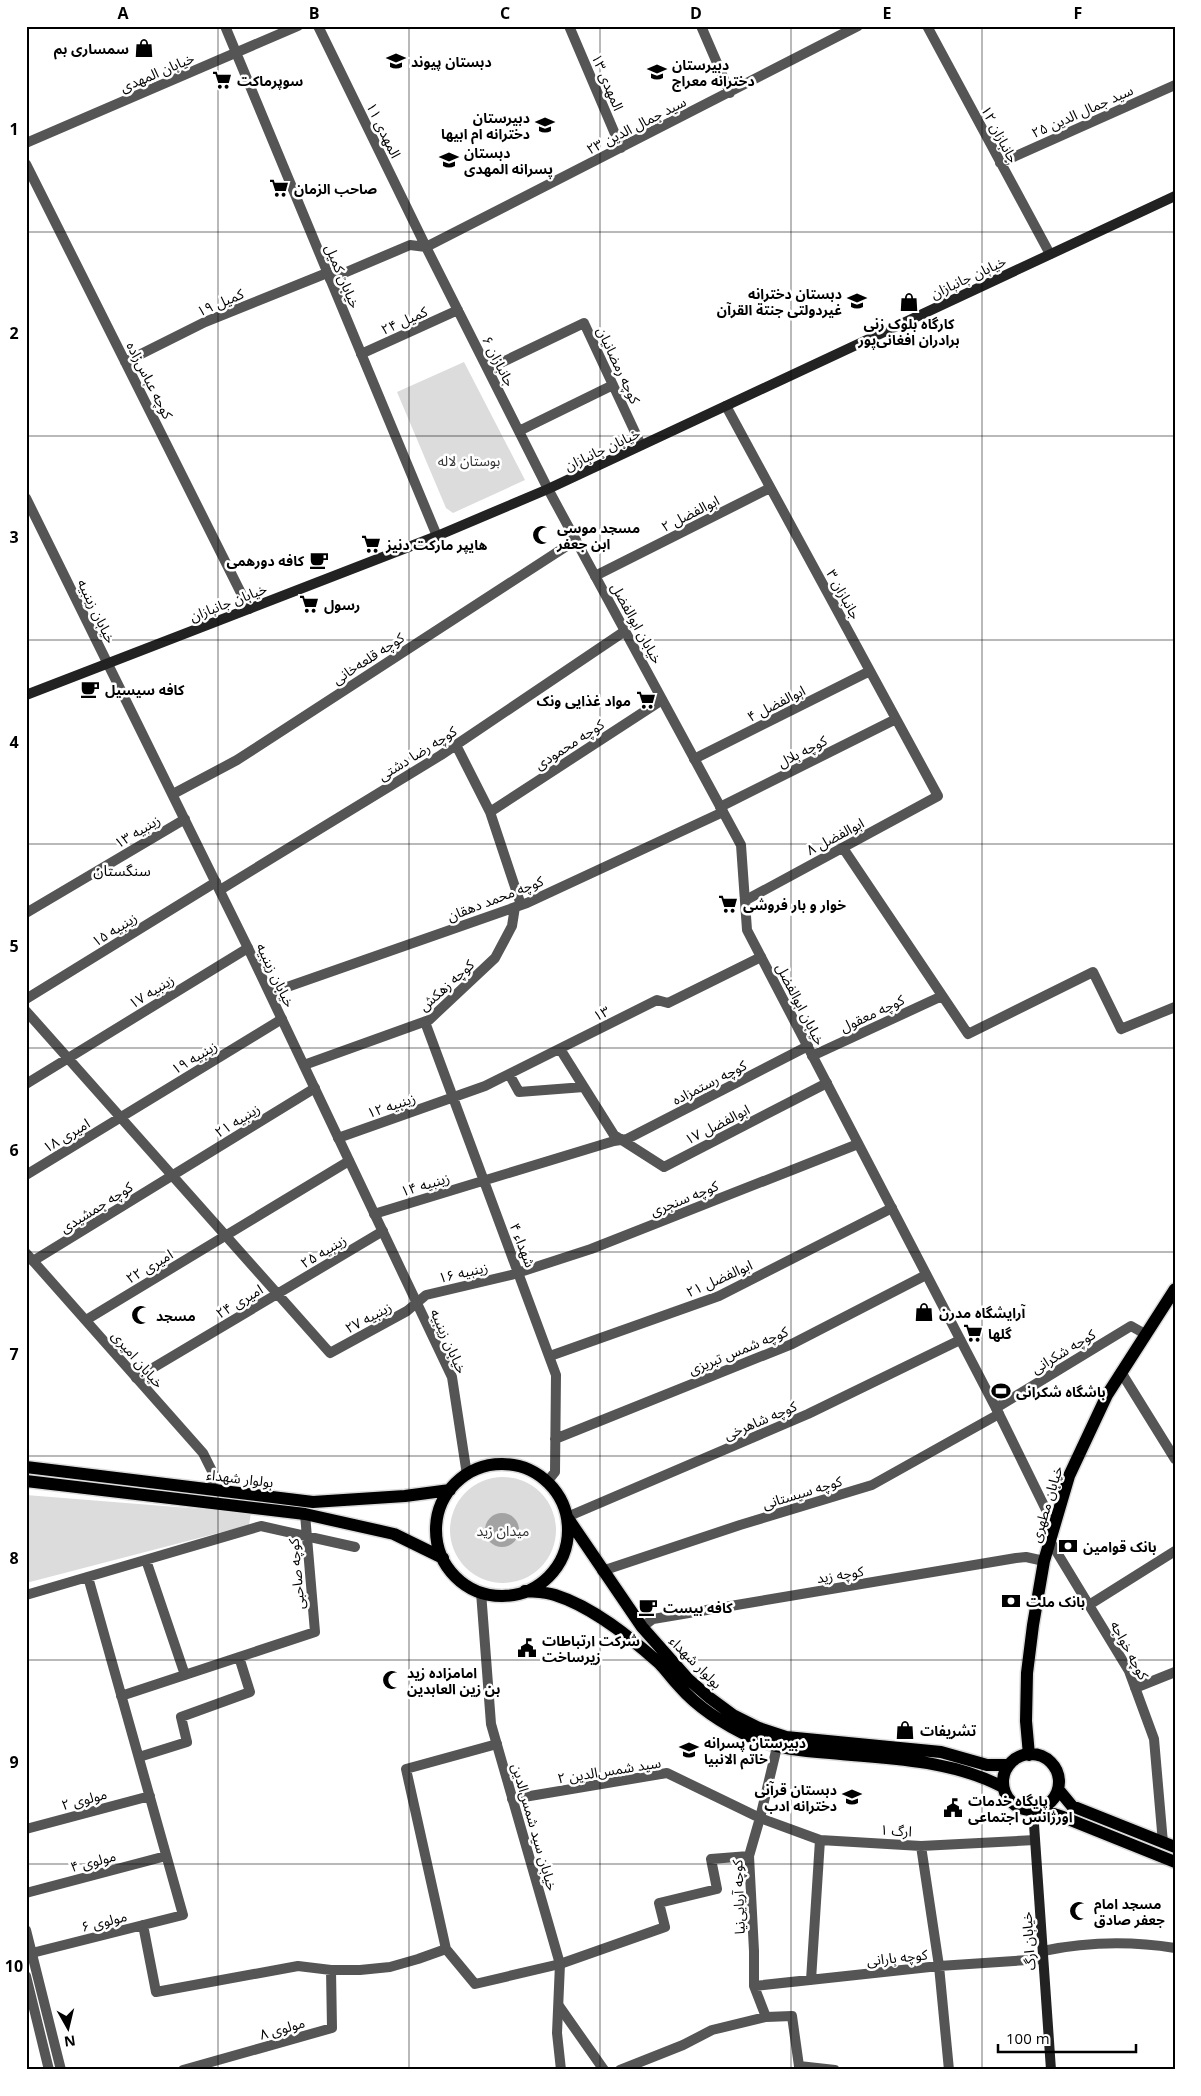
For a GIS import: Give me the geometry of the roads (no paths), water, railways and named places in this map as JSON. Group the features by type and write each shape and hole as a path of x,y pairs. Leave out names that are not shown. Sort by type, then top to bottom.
{"main road":[{"name":"خیابان جانبازان","path":"26,695 437,536 548,489 1175,196"},
{"name":"خیابان مطهری","path":"1029,1754 1026,1721 1027,1673 1033,1624 1044,1561 1069,1476 1107,1395 1175,1289"},
{"path":"507,1464 528,1469 547,1482 561,1499 567,1517 567,1540 560,1562 545,1580 525,1591 503,1595 481,1592 467,1585 456,1576 443,1558 437,1535 438,1519 442,1504 450,1490 466,1475 486,1466 507,1464"},
{"name":"بولوار شهداء","path":"26,1467 314,1502 405,1496 450,1490"},
{"path":"88,1488 89,1475"},
{"name":"بولوار شهداء","path":"26,1481 305,1514 394,1534 443,1558"},
{"name":"بولوار شهداء","path":"567,1517 642,1628 688,1679 734,1715 759,1728 786,1737 941,1752 987,1765 1009,1765"},
{"name":"بولوار شهداء","path":"525,1591 553,1594 579,1604 607,1622 660,1664 679,1687 702,1708 754,1739 777,1747 938,1764 984,1777 1003,1787"},
{"path":"1035,1809 1053,1800 1058,1789 1056,1772 1050,1762 1040,1756 1029,1754 1018,1758 1009,1765 1004,1776 1003,1787 1011,1802 1021,1808 1035,1809 1063,1817 1175,1862"},
{"path":"1058,1789 1072,1806 1169,1845"},
{"name":"خیابان ارگ","path":"1035,1809 1034,1840 1051,2070"}],"street":[{"name":"خیابان کمیل","path":"225,26 437,536"},
{"name":"خیابان المهدی","path":"26,143 298,26"},
{"name":"المهدی ۱۱","path":"318,26 426,247"},
{"name":"المهدی ۱۳","path":"570,26 621,148"},
{"path":"701,26 730,93"},
{"name":"سید جمال الدین ۲۳","path":"426,247 858,26"},
{"name":"جانبازان ۱۲","path":"927,26 1050,254"},
{"name":"سید جمال الدین ۲۵","path":"1000,163 1175,84"},
{"name":"کوچه عباس‌زاده","path":"26,164 249,609"},
{"name":"کمیل ۱۹","path":"125,362 205,322 410,245 426,247"},
{"name":"جانبازان ۶","path":"426,247 548,489"},
{"name":"کمیل ۲۴","path":"361,354 458,310"},
{"name":"کوچه رمضانیان","path":"488,369 584,323 641,445"},
{"path":"519,430 613,385"},
{"name":"جانبازان ۳","path":"726,406 938,796"},
{"name":"ابوالفضل ۲","path":"595,576 770,488"},
{"name":"خیابان ابوالفضل","path":"548,489 741,845 747,930 997,1411 1054,1526"},
{"name":"خیابان زینبیه","path":"26,498 270,992 452,1377 466,1475"},
{"name":"کوچه قلعه‌خانی","path":"172,794 237,760 576,540"},
{"name":"کوچه رضا دشتی","path":"218,886 456,745 625,631"},
{"name":"ابوالفضل ۴","path":"694,759 870,671"},
{"name":"کوچه محمودی","path":"490,812 662,700"},
{"name":"کوچه بلال","path":"722,810 896,719"},
{"path":"456,745 490,812 518,906"},
{"name":"ابوالفضل ۸","path":"746,900 938,796"},
{"name":"کوچه محمد دهقان","path":"270,992 518,906 722,810"},
{"name":"زینبیه ۱۳","path":"26,913 185,819"},
{"path":"842,848 968,1034 1092,972 1121,1030 1175,1007"},
{"name":"زینبیه ۱۵","path":"26,999 218,886"},
{"name":"کوچه زهکش","path":"304,1065 425,1022 495,958 512,926 518,906"},
{"name":"زینبیه ۱۷","path":"26,1084 248,948"},
{"name":"۱۳","path":"453,1098 485,1086 657,1000 668,1003 761,957"},
{"name":"کوچه معقول","path":"810,1051 942,996"},
{"path":"26,1011 278,1294"},
{"name":"زینبیه ۱۹","path":"121,1118 282,1019"},
{"name":"شهداء ۴","path":"425,1022 556,1375 555,1472 547,1482"},
{"path":"560,1049 614,1135 622,1140"},
{"name":"کوچه رستمزاده","path":"484,1180 622,1140 810,1051"},
{"path":"509,1074 519,1092 584,1087"},
{"name":"ابوالفضل ۱۷","path":"622,1140 664,1167 827,1083"},
{"name":"زینبیه ۲۱","path":"173,1176 315,1088"},
{"name":"زینبیه ۱۲","path":"338,1138 453,1098"},
{"name":"امیری ۱۸","path":"26,1175 121,1118"},
{"name":"کوچه سنجری","path":"518,1272 591,1249 858,1144"},
{"name":"امیری ۲۲","path":"86,1320 349,1161"},
{"name":"کوچه جمشیدی","path":"34,1261 173,1176"},
{"name":"زینبیه ۱۴","path":"374,1214 484,1180"},
{"name":"ابوالفضل ۲۱","path":"550,1356 718,1296 892,1208"},
{"name":"زینبیه ۲۵","path":"278,1294 383,1231"},
{"name":"خیابان امیری","path":"26,1253 202,1453 214,1475 212,1489"},
{"name":"زینبیه ۱۶","path":"417,1303 426,1295 518,1272"},
{"name":"کوچه شمس تبریزی","path":"555,1439 792,1344 926,1275"},
{"name":"زینبیه ۲۷","path":"278,1294 330,1353 407,1311 417,1303"},
{"name":"امیری ۲۴","path":"136,1378 278,1294"},
{"name":"کوچه شکرانی","path":"997,1411 1131,1326 1145,1334"},
{"name":"کوچه شاهرخی","path":"567,1517 808,1414 960,1340"},
{"path":"1121,1372 1175,1459"},
{"name":"کوچه سیستانی","path":"602,1571 740,1525 872,1485 997,1411"},
{"path":"260,1509 261,1526"},
{"name":"کوچه صاحبی","path":"239,1657 315,1632 305,1514"},
{"path":"26,1595 261,1526 355,1548"},
{"name":"کوچه خواجه","path":"1050,1541 1129,1672 1154,1739 1169,1845"},
{"path":"1089,1605 1175,1551"},
{"name":"کوچه زید","path":"642,1628 653,1619 1006,1560 1026,1557 1044,1561"},
{"path":"146,1560 185,1675"},
{"path":"88,1577 166,1856"},
{"name":"خیابان سید شمس‌الدین","path":"481,1592 491,1724 560,1964 558,2033 561,2070"},
{"path":"121,1696 239,1657 250,1692 181,1717 187,1742 138,1757"},
{"path":"1135,1688 1175,1672"},
{"path":"497,1744 406,1769 446,1949 475,1984 560,1964 665,1927 659,1903 716,1889 711,1859 749,1856"},
{"name":"کوچه آریایی‌نیا","path":"766,2017 754,1986 749,1856 777,1747"},
{"name":"سید شمس‌الدین ۲","path":"512,1799 667,1773 760,1818"},
{"name":"مولوی ۲","path":"26,1829 150,1796"},
{"name":"ارگ ۱","path":"760,1818 820,1840 921,1846 1034,1840"},
{"path":"811,1980 820,1840"},
{"path":"921,1846 939,1966 949,2070"},
{"name":"مولوی ۴","path":"26,1893 166,1856"},
{"name":"مولوی ۶","path":"32,1953 183,1915 166,1856"},
{"path":"143,1925 156,1992 298,1966 331,1970 360,1970 390,1966 446,1949"},
{"path":"26,1930 61,2070"},
{"name":"کوچه بارانی","path":"754,1986 1043,1955 1071,1946 1105,1943 1175,1948"},
{"name":"مولوی ۸","path":"183,2070 332,2028 331,1970"},
{"path":"26,1976 50,2070"},
{"path":"559,2006 604,2070"},
{"path":"620,2070 683,2045 712,2030 766,2017 792,2016 799,2066 835,2070"},
{"path":"40,2030 50,2027"}],"place":[{"name":"سمساری بم","path":"144,48"},
{"name":"دبستان پیوند","path":"396,61"},
{"name":"دبیرستان دخترانه معراج","path":"657,72"},
{"name":"سوپرماکت","path":"222,80"},
{"name":"دبیرستان دخترانه ام ابیها","path":"545,125"},
{"name":"دبستان پسرانه المهدی","path":"449,160"},
{"name":"صاحب الزمان","path":"279,188"},
{"name":"دبستان دخترانه غیردولتی جنتة القرآن","path":"857,301"},
{"name":"کارگاه بلوک زنی برادران افغانی‌پور","path":"909,302"},
{"name":"مسجد موسی ابن جعفر","path":"542,535"},
{"name":"هایپر مارکت دنیز","path":"371,544"},
{"name":"کافه دورهمی","path":"319,560"},
{"name":"رسول","path":"309,604"},
{"name":"کافه سیسیل","path":"90,689"},
{"name":"مواد غذایی ونک","path":"646,700"},
{"name":"خوار و بار فروشی","path":"728,904"},
{"name":"آرایشگاه مدرن","path":"924,1312"},
{"name":"مسجد","path":"141,1315"},
{"name":"گلها","path":"973,1333"},
{"name":"باشگاه شکرانی","path":"1001,1391"},
{"name":"بانک قوامین","path":"1068,1546"},
{"name":"بانک ملت","path":"1011,1601"},
{"name":"کافه بیست","path":"648,1607"},
{"name":"شرکت ارتباطات زیرساخت","path":"527,1648"},
{"name":"امامزاده زید بن زین العابدین","path":"392,1680"},
{"name":"تشریفات","path":"905,1730"},
{"name":"دبیرستان پسرانه خاتم الانبیا","path":"689,1750"},
{"name":"دبستان قرآنی دخترانه ادب","path":"852,1797"},
{"name":"پایگاه خدمات اورژانس اجتماعی","path":"953,1808"},
{"name":"مسجد امام جعفر صادق","path":"1079,1911"}],"district":[{"name":"سنگستان","path":"122,870"}],"park label":[{"name":"بوستان لاله","path":"469,460"},
{"name":"میدان زید","path":"503,1530"}]}
